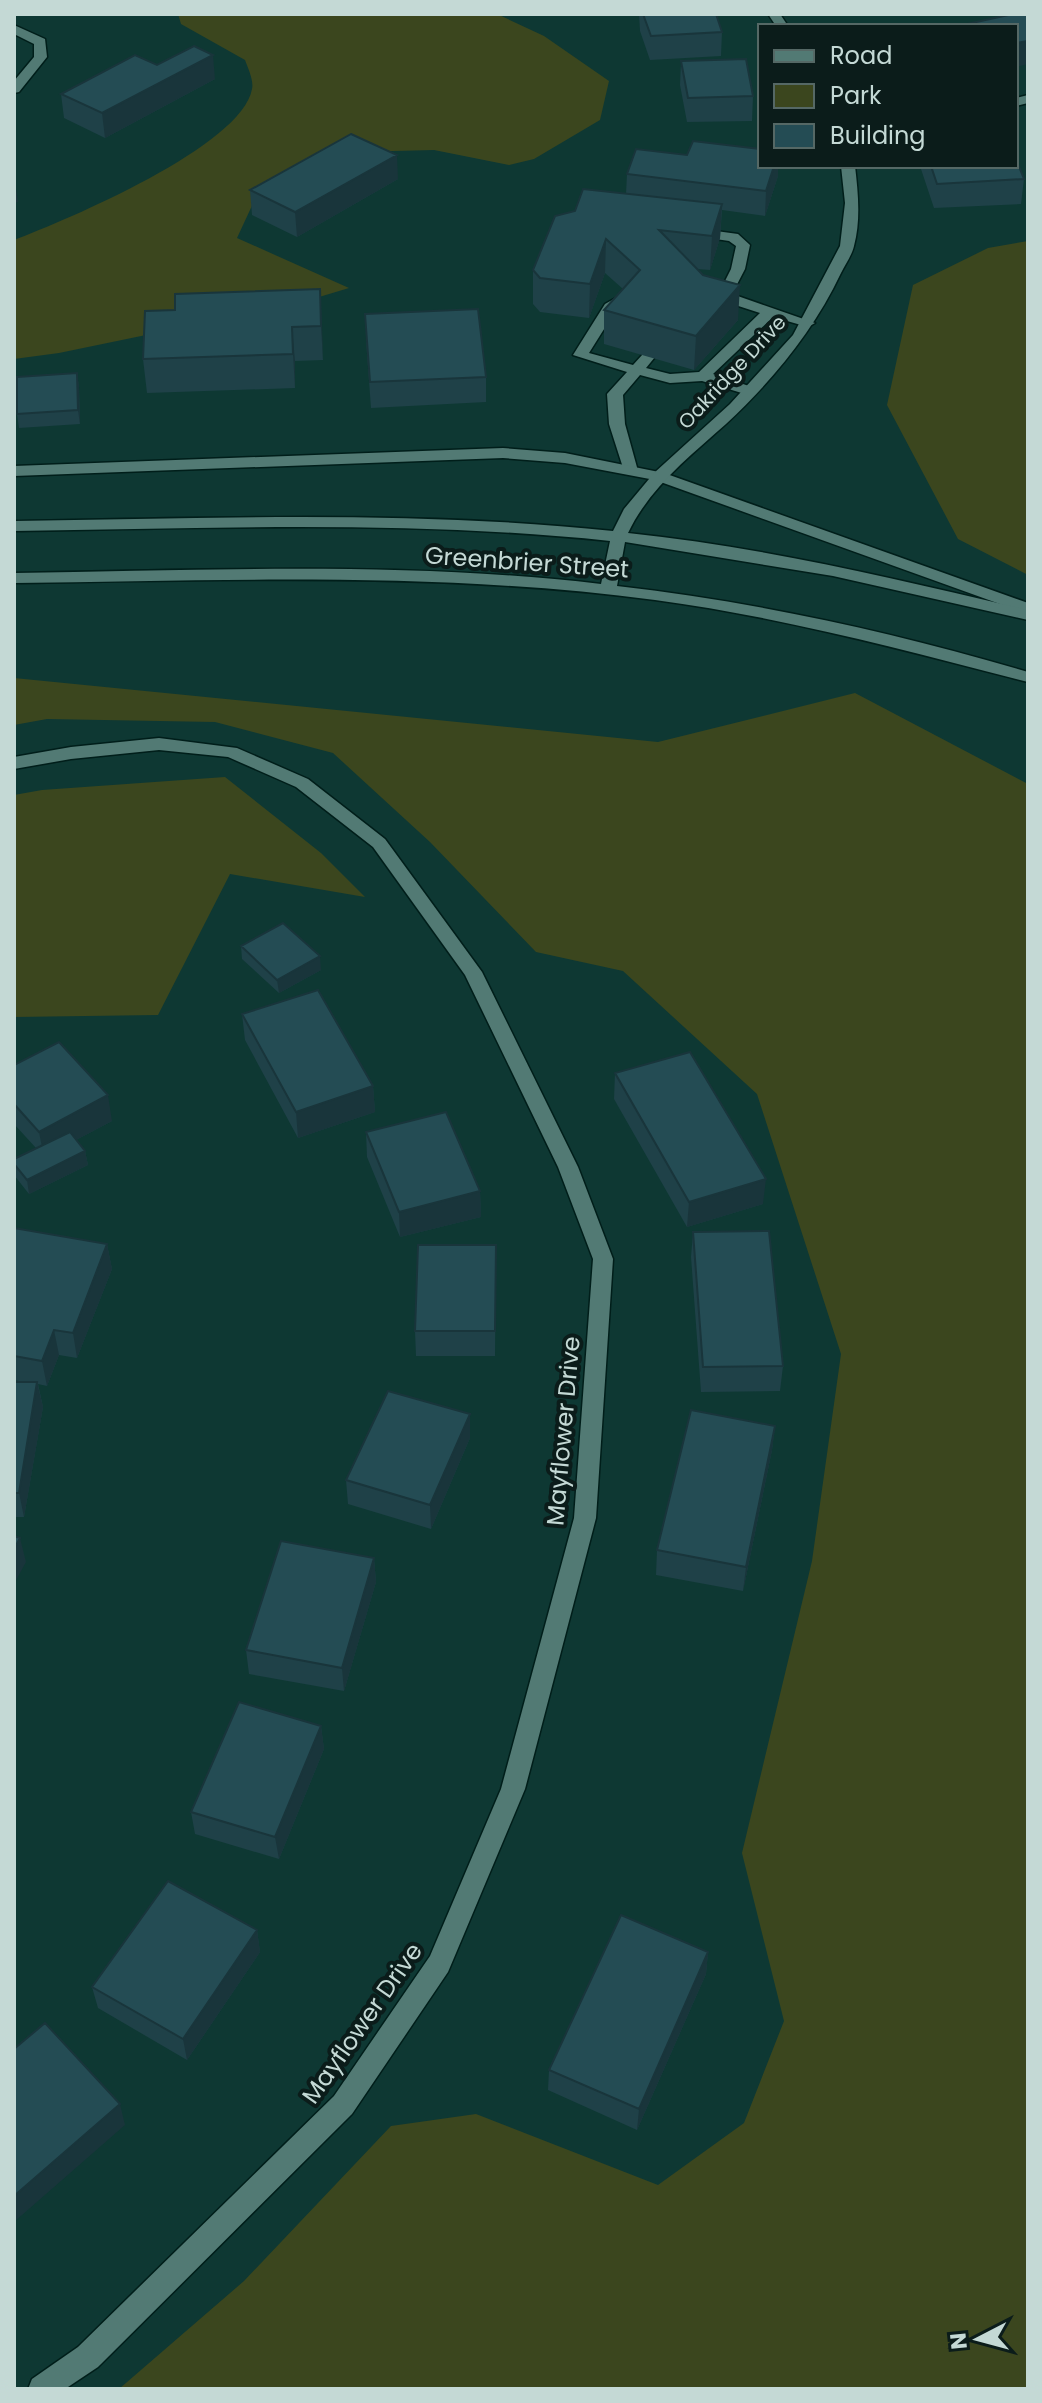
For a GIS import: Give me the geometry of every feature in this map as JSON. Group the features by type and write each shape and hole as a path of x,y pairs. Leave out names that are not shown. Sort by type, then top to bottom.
{"street":[{"path":"14,29 40,42 41,57 14,89"},
{"name":"Oakridge Drive","path":"608,591 618,538 632,509 659,476 750,391 808,323 847,246 852,203 848,168"},
{"path":"675,230 733,237 743,245 743,256 723,299 701,309"},
{"path":"703,286 723,299 808,323"},
{"path":"627,294 610,307 580,355 670,379 703,376 750,391"},
{"path":"703,376 769,312"},
{"path":"630,471 617,424 615,394 648,357"},
{"path":"14,471 503,453 565,458 659,476 1028,612"},
{"name":"Greenbrier Street","path":"14,526 366,522 506,527 756,556 880,579 1028,612"},
{"name":"Greenbrier Street","path":"14,578 331,573 530,582 652,595 797,620 975,661 1028,677"},
{"name":"Mayflower Drive","path":"14,763 71,753 159,744 231,752 302,783 379,843 473,972 568,1167 603,1259 585,1518 513,1789 439,1964 343,2105 88,2357 42,2389"}],"green space":[{"path":"178,14 497,14 544,36 609,81 600,120 534,159 509,165 434,150 353,152 262,184 237,238 349,288 296,304 59,353 14,359 14,240 110,198 186,157 218,134 241,111 252,89 245,60 181,24"},
{"path":"1028,241 1028,575 958,539 887,405 913,285 988,248"},
{"path":"14,678 658,742 855,693 1028,784 1028,2389 119,2389 244,2281 391,2126 476,2114 658,2185 744,2123 784,2021 742,1853 812,1561 841,1354 757,1094 623,971 536,952 430,842 333,753 215,722 47,719 14,725"},
{"path":"225,777 321,853 365,897 230,874 158,1015 14,1017 14,795 42,790"}],"building":[{"path":"643,14 716,14 722,32 651,36"},
{"path":"1026,14 1028,41 1018,43 1018,24 967,24"},
{"path":"194,46 213,55 102,113 61,94 135,55 157,65"},
{"path":"746,59 753,96 688,98 681,61"},
{"path":"351,134 397,155 295,212 250,190"},
{"path":"693,141 758,149 758,168 773,168 766,191 627,174 636,149 687,155"},
{"path":"1018,164 1024,179 937,184 932,168 1018,168"},
{"path":"583,189 722,204 712,236 659,230 703,275 740,285 696,336 604,310 640,270 606,239 590,284 540,278 533,270 555,216 575,211"},
{"path":"320,289 321,326 292,327 293,354 143,359 145,311 175,310 175,294"},
{"path":"478,309 486,377 370,382 365,314"},
{"path":"77,373 78,410 17,414 17,377"},
{"path":"283,923 320,956 277,980 241,946"},
{"path":"318,990 373,1086 296,1112 242,1014"},
{"path":"59,1042 108,1095 39,1132 14,1104 14,1065"},
{"path":"690,1052 766,1179 689,1202 615,1073"},
{"path":"446,1112 480,1191 399,1212 366,1132"},
{"path":"70,1132 85,1151 27,1180 14,1164 14,1159"},
{"path":"14,1228 107,1244 73,1333 54,1330 42,1361 14,1356"},
{"path":"769,1231 783,1366 703,1367 693,1232"},
{"path":"418,1245 496,1245 495,1331 415,1331"},
{"path":"14,1382 37,1382 19,1493 14,1493"},
{"path":"388,1391 470,1414 430,1505 346,1480"},
{"path":"691,1410 775,1426 746,1567 657,1550"},
{"path":"281,1541 374,1558 342,1668 246,1650"},
{"path":"239,1702 321,1726 275,1837 191,1812"},
{"path":"168,1881 257,1930 183,2039 92,1987"},
{"path":"621,1915 708,1952 639,2109 549,2070"},
{"path":"45,2023 120,2104 14,2196 14,2049"}]}
